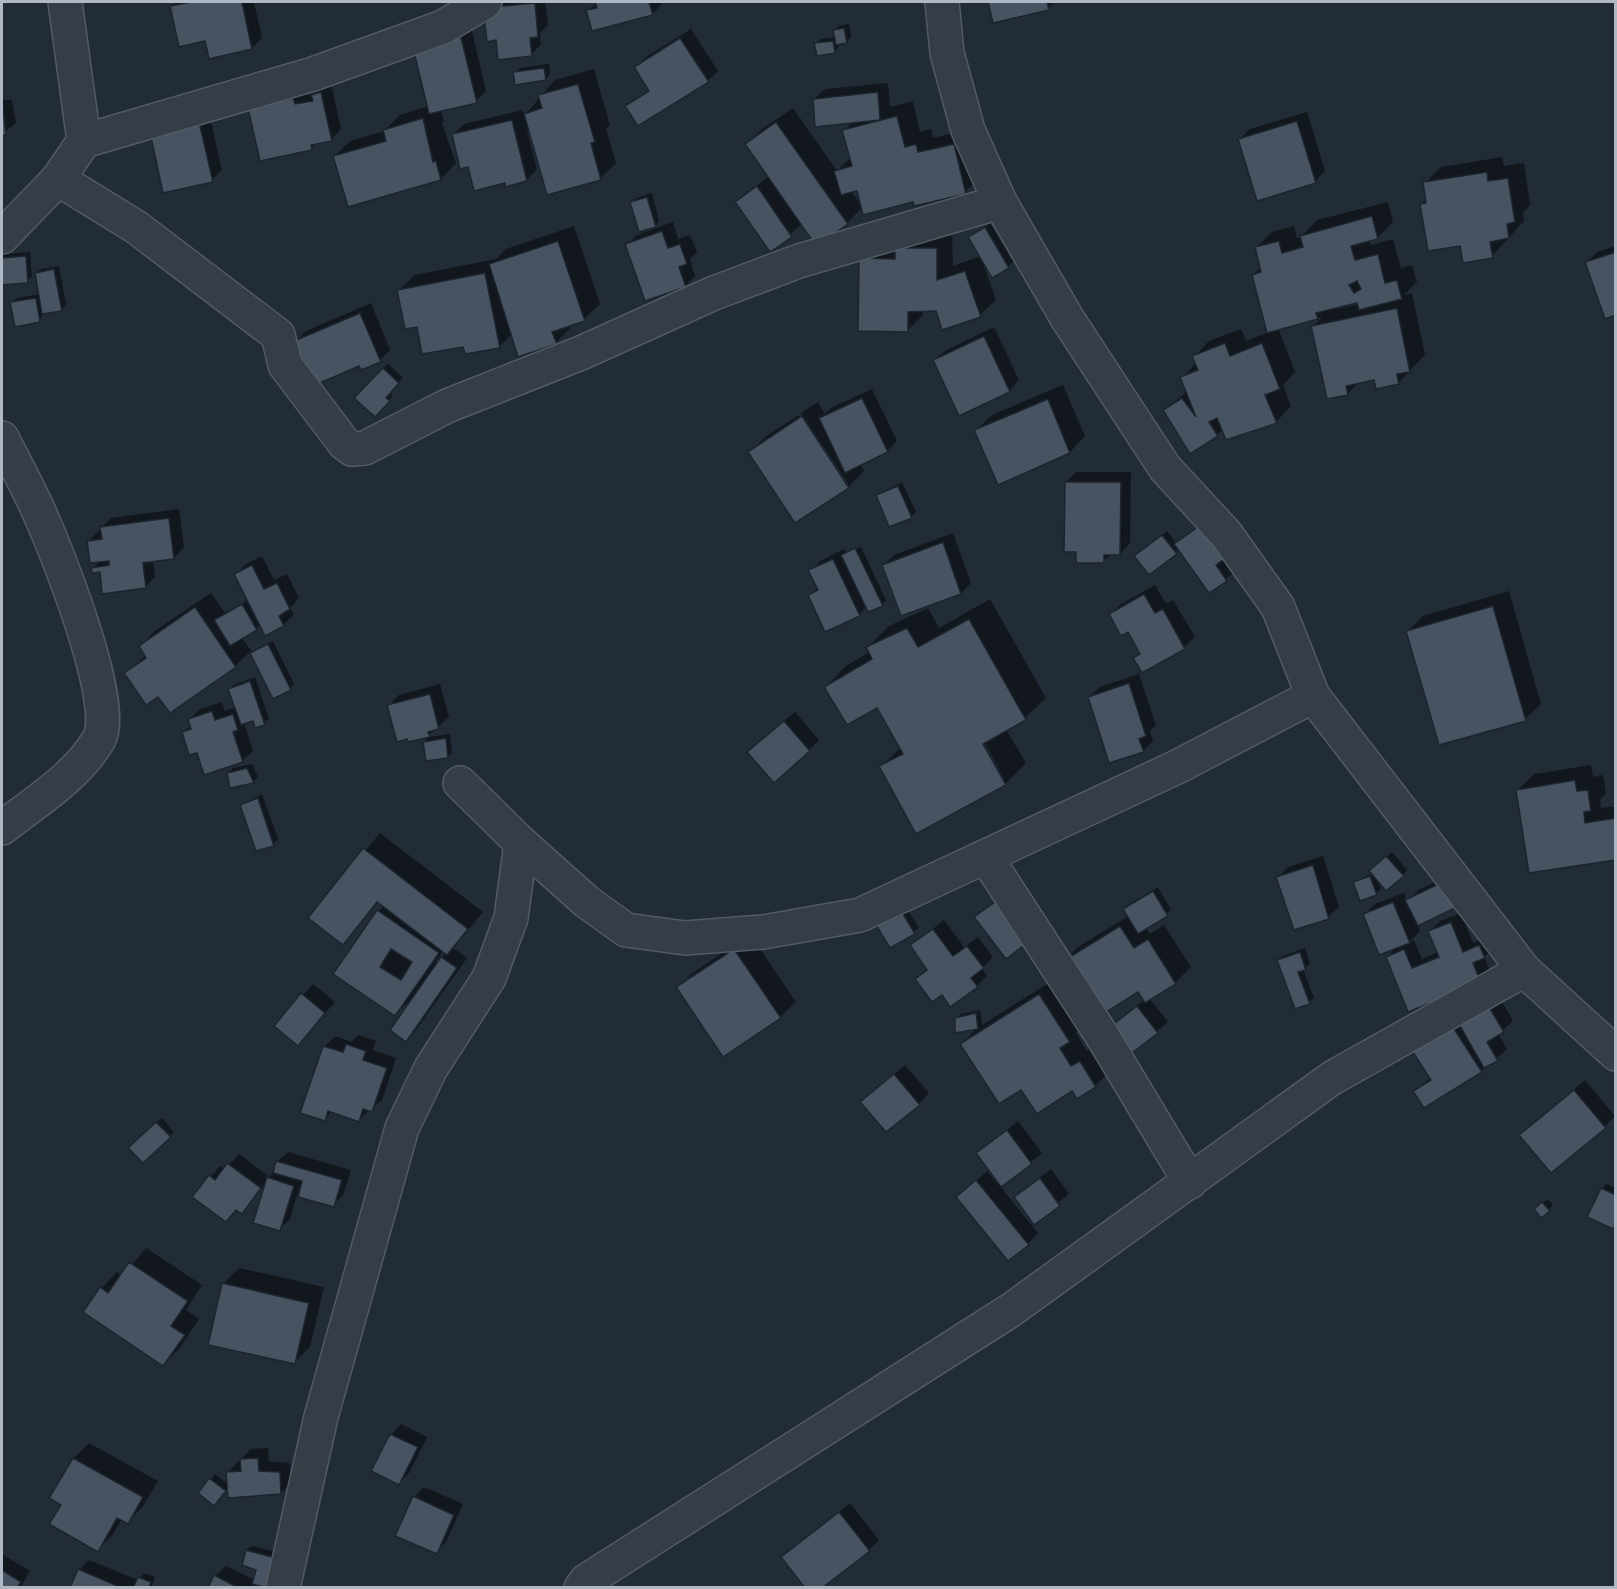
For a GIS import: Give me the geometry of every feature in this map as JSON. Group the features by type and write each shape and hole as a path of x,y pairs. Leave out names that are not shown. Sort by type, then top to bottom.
{"street":[{"path":"65,2 84,141"},
{"path":"2,237 58,179 84,141 313,75 443,27 485,2"},
{"path":"942,2 947,53 968,130 1000,202 1066,318 1165,468 1226,534 1278,607 1313,696 1524,970 1616,1054"},
{"path":"58,179 136,227 278,335 285,365 344,443 352,449 365,448 447,406 581,353 714,293 799,261 1000,202"},
{"path":"2,438 34,500 79,614 101,701 100,737 73,772 2,828"},
{"path":"460,783 521,843 587,902 626,930 685,938 763,932 860,915 1177,767 1313,696"},
{"path":"283,1587 321,1417 402,1128 431,1068 489,978 511,918 521,843"},
{"path":"986,857 1101,1034 1190,1182"},
{"path":"581,1587 586,1581 689,1513 1011,1310 1332,1078 1524,970"}],"building":[{"path":"191,2 242,2 252,49 209,59 205,41 179,47 170,6"},
{"path":"595,2 649,2 653,15 592,31 586,10 597,8"},
{"path":"988,2 1047,2 1049,10 993,23"},
{"path":"535,3 538,37 530,38 532,56 498,60 496,40 487,42 483,8"},
{"path":"844,28 847,43 836,45 833,30"},
{"path":"461,37 477,103 429,114 413,48"},
{"path":"680,38 709,82 638,126 625,106 649,91 634,67"},
{"path":"833,41 835,53 817,56 814,43"},
{"path":"544,68 546,80 515,85 513,72"},
{"path":"578,84 595,142 591,143 601,180 547,195 524,114 542,108 538,95"},
{"path":"321,92 332,141 311,145 312,150 260,161 248,108 293,98 295,104 313,101 311,95"},
{"path":"878,92 880,120 815,127 813,99"},
{"path":"2,110 6,135 2,136"},
{"path":"897,116 905,147 916,144 918,152 954,144 966,194 914,206 913,202 863,215 857,191 841,195 834,171 852,166 842,130"},
{"path":"198,117 213,182 163,193 149,128"},
{"path":"423,118 433,162 436,161 441,180 348,207 333,156 386,141 383,130"},
{"path":"512,120 527,181 505,187 505,183 474,191 468,167 460,169 452,134"},
{"path":"1297,121 1316,183 1257,201 1238,139"},
{"path":"776,122 848,224 816,246 745,144"},
{"path":"1487,172 1488,181 1508,178 1515,222 1507,224 1509,238 1490,242 1493,258 1463,263 1460,246 1428,251 1420,204 1426,203 1423,182"},
{"path":"757,186 792,237 770,252 735,202"},
{"path":"647,197 656,227 639,232 630,202"},
{"path":"1372,216 1378,239 1351,246 1355,260 1378,254 1385,283 1397,280 1402,299 1359,310 1357,303 1316,313 1318,319 1267,333 1252,275 1261,272 1255,247 1279,241 1282,253 1303,247 1300,236","holes":["1357,281 1361,289 1354,293 1349,285"]},
{"path":"985,227 1009,268 992,278 968,237"},
{"path":"662,231 668,248 680,244 687,264 679,267 686,287 645,301 625,244"},
{"path":"558,241 585,321 552,332 557,344 518,357 489,264"},
{"path":"895,248 937,248 937,280 965,271 981,317 942,330 936,311 908,312 908,332 858,331 859,258 895,259"},
{"path":"1616,252 1616,315 1605,319 1585,262"},
{"path":"26,256 28,283 2,285 2,258"},
{"path":"54,269 62,311 42,314 35,273"},
{"path":"485,273 500,348 465,354 463,347 422,354 417,327 405,329 397,290"},
{"path":"36,298 40,322 15,327 10,302"},
{"path":"1397,308 1410,372 1397,374 1399,384 1376,389 1374,380 1346,386 1348,395 1327,399 1311,326"},
{"path":"360,313 381,362 361,370 359,366 313,386 294,341"},
{"path":"984,336 1010,392 959,416 933,360"},
{"path":"1225,343 1230,356 1262,343 1280,389 1265,395 1277,423 1226,440 1217,418 1209,422 1218,436 1190,454 1163,410 1182,398 1196,417 1180,377 1198,370 1192,356"},
{"path":"383,368 399,383 386,398 390,401 375,417 354,398"},
{"path":"862,398 888,452 845,473 819,418"},
{"path":"1048,399 1070,453 998,485 974,430"},
{"path":"802,416 849,488 795,523 748,452"},
{"path":"1065,482 1121,482 1120,555 1104,555 1104,563 1076,563 1076,552 1064,552"},
{"path":"898,486 912,518 889,527 876,495"},
{"path":"169,518 174,559 143,563 146,588 102,594 100,572 92,573 91,568 109,565 109,561 90,563 87,541 102,539 100,527"},
{"path":"1205,522 1229,556 1216,565 1227,581 1209,593 1174,544"},
{"path":"1162,535 1177,554 1149,575 1134,556"},
{"path":"943,542 961,594 901,616 882,565"},
{"path":"855,548 883,606 868,612 841,555"},
{"path":"833,559 860,616 825,632 808,595 818,590 808,570"},
{"path":"252,565 264,589 277,583 290,609 279,616 284,626 265,636 234,574"},
{"path":"1144,594 1155,613 1163,609 1185,649 1142,673 1133,658 1140,654 1128,632 1121,636 1109,614"},
{"path":"242,604 257,630 230,646 214,620"},
{"path":"1493,606 1526,721 1439,745 1406,631"},
{"path":"195,607 236,667 170,713 158,697 146,705 124,673 146,658 139,646"},
{"path":"969,619 1026,720 983,744 1006,785 916,834 879,766 903,754 877,708 847,725 824,687 872,659 866,647 907,628 918,647"},
{"path":"268,644 291,690 273,699 250,653"},
{"path":"250,681 265,725 255,728 253,721 241,725 228,689"},
{"path":"1129,683 1146,736 1139,739 1144,752 1109,763 1088,697"},
{"path":"430,694 439,729 428,732 430,737 397,742 387,705"},
{"path":"212,711 215,720 233,714 238,730 233,732 243,762 204,775 197,753 189,755 182,732 191,729 188,719"},
{"path":"784,721 810,751 774,783 747,752"},
{"path":"446,738 448,758 426,761 423,742"},
{"path":"247,768 254,783 230,788 227,773"},
{"path":"1575,780 1577,791 1588,790 1591,811 1584,812 1585,823 1616,818 1616,860 1529,873 1516,790"},
{"path":"258,798 274,846 256,851 240,805"},
{"path":"363,848 468,929 447,955 377,902 343,945 308,918"},
{"path":"1386,856 1404,876 1386,891 1369,871"},
{"path":"1313,865 1329,919 1294,930 1276,877"},
{"path":"1370,876 1377,895 1360,901 1353,882"},
{"path":"1447,880 1459,906 1418,926 1405,900"},
{"path":"1153,891 1168,916 1138,934 1123,909"},
{"path":"999,899 1031,940 1006,959 974,917"},
{"path":"896,902 915,934 890,948 871,917"},
{"path":"1393,902 1410,943 1379,955 1363,914"},
{"path":"377,910 439,953 395,1016 333,974","holes":["391,949 412,962 401,980 380,967"]},
{"path":"1451,922 1463,952 1479,945 1485,958 1473,963 1481,983 1408,1012 1386,957 1404,949 1412,968 1439,957 1428,931"},
{"path":"1120,926 1134,948 1148,939 1176,984 1145,1003 1138,992 1095,1019 1060,963"},
{"path":"933,929 953,956 967,946 984,968 971,978 978,987 950,1007 942,995 932,1002 915,979 927,970 910,945"},
{"path":"734,949 781,1018 723,1057 676,987"},
{"path":"1300,952 1306,970 1298,972 1310,1004 1295,1009 1277,960"},
{"path":"441,957 457,968 406,1042 390,1030"},
{"path":"301,993 325,1013 298,1046 274,1026"},
{"path":"1039,994 1070,1042 1060,1048 1071,1066 1080,1061 1096,1087 1077,1099 1072,1091 1037,1114 1021,1090 999,1104 960,1044"},
{"path":"1137,1006 1158,1033 1132,1053 1111,1026"},
{"path":"1489,1007 1504,1032 1487,1042 1498,1061 1484,1068 1459,1024"},
{"path":"976,1013 978,1029 955,1033 955,1018"},
{"path":"1447,1018 1482,1072 1424,1108 1413,1091 1431,1080 1407,1043"},
{"path":"346,1044 366,1051 363,1060 387,1068 372,1112 363,1109 359,1122 328,1111 325,1121 300,1113 323,1046 343,1052"},
{"path":"894,1074 920,1105 886,1132 860,1102"},
{"path":"1574,1090 1606,1128 1551,1173 1519,1135"},
{"path":"156,1122 171,1137 143,1163 128,1148"},
{"path":"1007,1130 1032,1164 1001,1187 976,1153"},
{"path":"276,1161 342,1180 334,1207 298,1197 302,1181 273,1173"},
{"path":"227,1163 261,1188 242,1214 236,1210 226,1222 192,1197 209,1175 215,1180"},
{"path":"267,1177 294,1186 280,1231 253,1223"},
{"path":"1040,1178 1060,1206 1034,1225 1014,1197"},
{"path":"976,1180 1029,1245 1008,1261 956,1197"},
{"path":"1601,1188 1616,1195 1616,1223 1613,1229 1587,1217"},
{"path":"1542,1202 1550,1211 1541,1218 1534,1209"},
{"path":"129,1262 188,1301 171,1326 185,1335 163,1366 83,1312 100,1287 108,1293"},
{"path":"222,1283 309,1303 295,1364 208,1345"},
{"path":"390,1434 418,1447 399,1485 371,1471"},
{"path":"73,1458 143,1497 128,1524 117,1518 98,1552 49,1524 61,1505 49,1498"},
{"path":"258,1458 259,1471 280,1472 281,1494 228,1498 226,1472 241,1471 240,1459"},
{"path":"209,1478 226,1491 214,1506 198,1493"},
{"path":"413,1496 454,1515 437,1554 395,1536"},
{"path":"839,1512 870,1551 822,1588 805,1588 781,1557"},
{"path":"246,1550 276,1558 268,1588 252,1584 256,1570 242,1565"},
{"path":"78,1569 122,1588 70,1588"},
{"path":"2,1570 21,1582 17,1588 2,1588"},
{"path":"214,1575 239,1588 208,1588"},
{"path":"138,1577 151,1582 149,1588 133,1588"}]}
